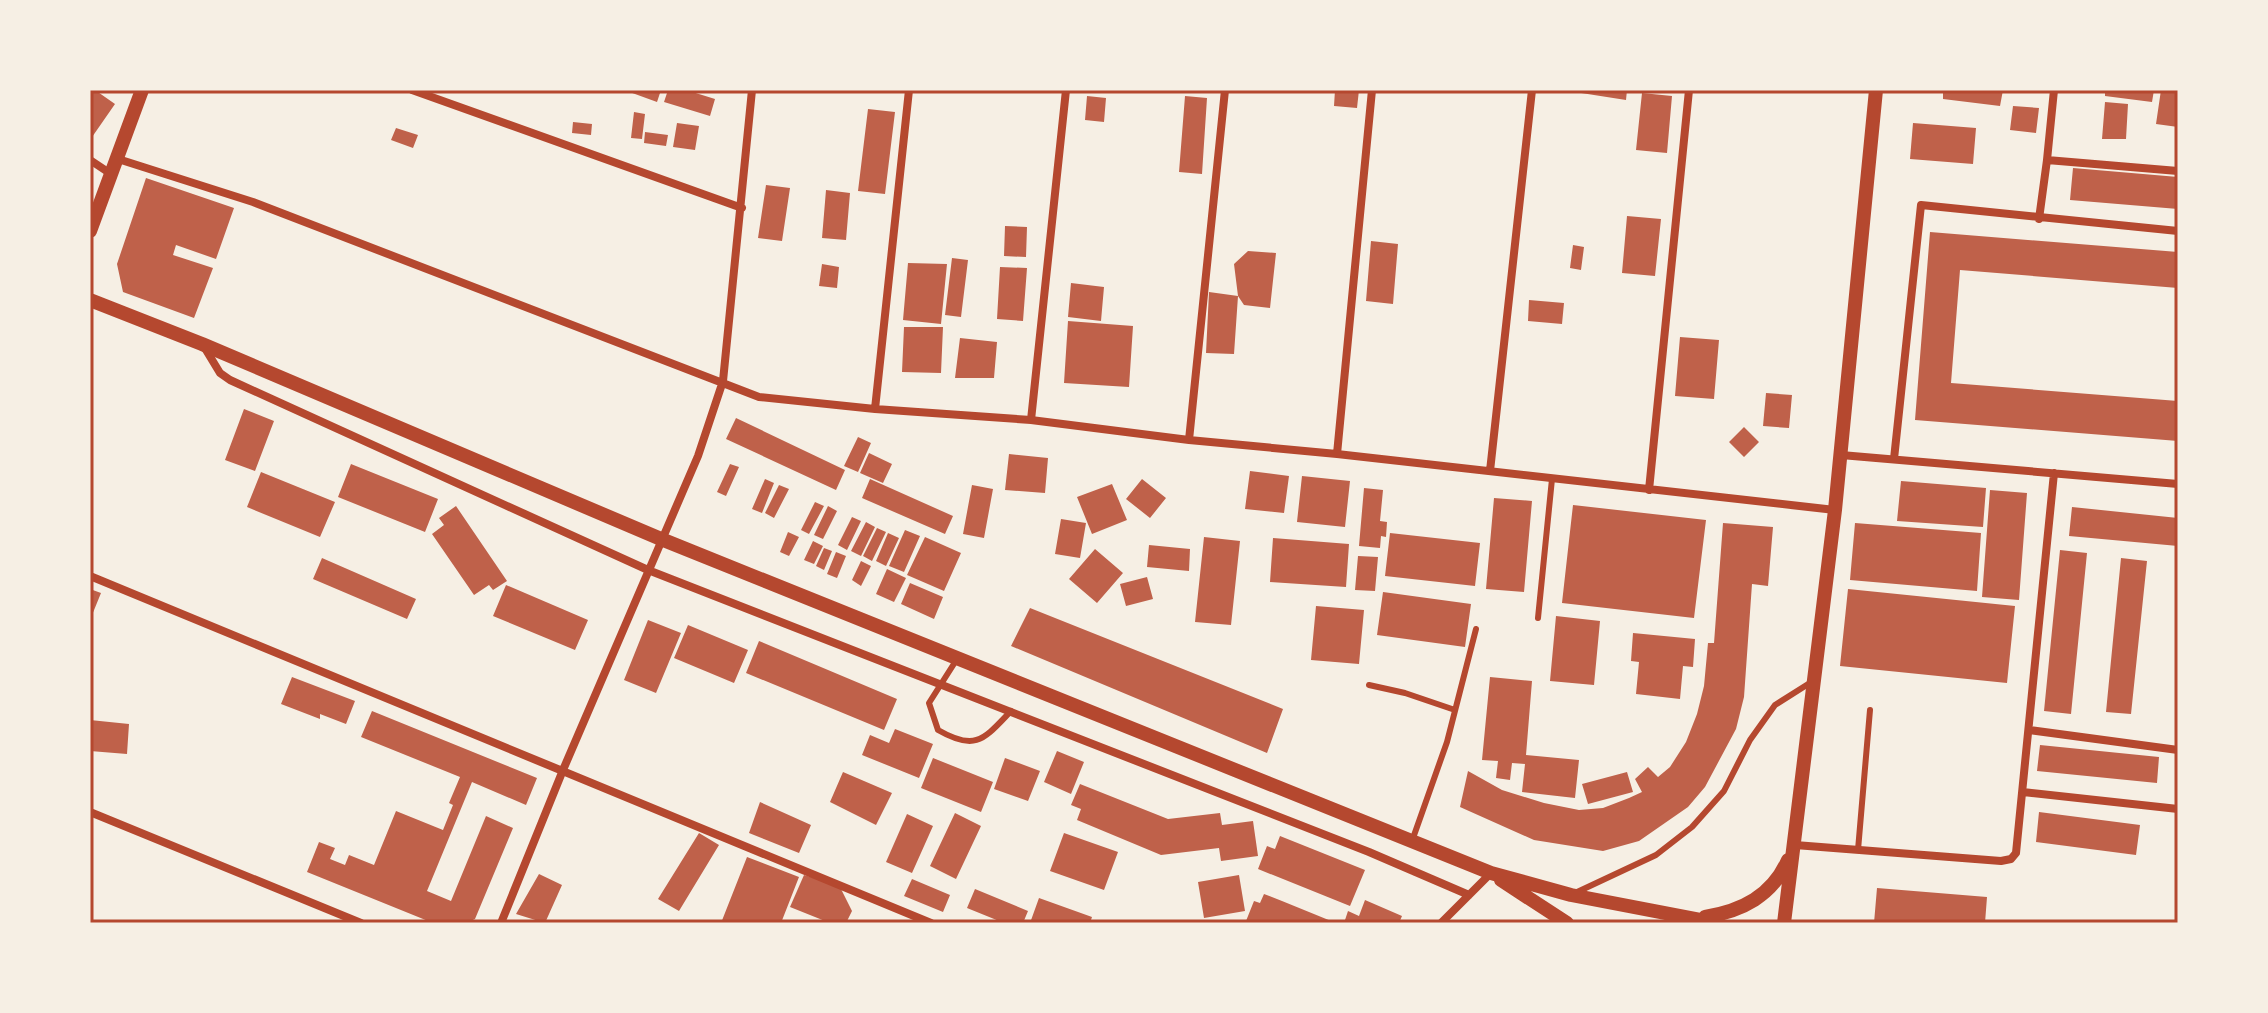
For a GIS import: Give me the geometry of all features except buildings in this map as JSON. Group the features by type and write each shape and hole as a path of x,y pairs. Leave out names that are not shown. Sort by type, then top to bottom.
{"street":[{"path":"90,231 142,90"},
{"path":"412,90 742,208"},
{"path":"501,923 698,456 723,381 752,90"},
{"path":"875,409 909,90"},
{"path":"1031,420 1066,90"},
{"path":"1189,440 1225,90"},
{"path":"1337,454 1372,90"},
{"path":"1490,471 1532,90"},
{"path":"1649,490 1689,90"},
{"path":"1784,923 1835,510 1876,90"},
{"path":"2039,219 2054,90"},
{"path":"118,159 253,202 759,397 1031,420 1835,510"},
{"path":"90,160 111,174"},
{"path":"2047,160 2178,171"},
{"path":"1894,459 1921,205 2178,231"},
{"path":"90,300 202,344 661,539 1491,873 1571,895 1717,923"},
{"path":"202,344 220,373 230,380 648,570 1354,846 1469,895"},
{"path":"1841,455 2178,484"},
{"path":"1795,845 2001,861 2011,859 2016,853 2054,473"},
{"path":"90,576 931,923"},
{"path":"2029,730 2178,750"},
{"path":"2023,792 2178,809"},
{"path":"90,812 361,923"},
{"path":"1694,919 1730,913 1751,903 1770,889 1783,873 1795,845"},
{"path":"1446,922 1491,873"},
{"path":"1491,873 1567,923"}],"lane":[{"path":"1538,618 1552,479"},
{"path":"1412,841 1447,742 1476,629"},
{"path":"958,657 929,703 938,730 956,741 972,743 984,739 1011,711"},
{"path":"1571,895 1656,855 1692,827 1724,791 1750,740 1775,705 1815,680"},
{"path":"1369,685 1455,710"},
{"path":"1858,850 1870,710"}]}
